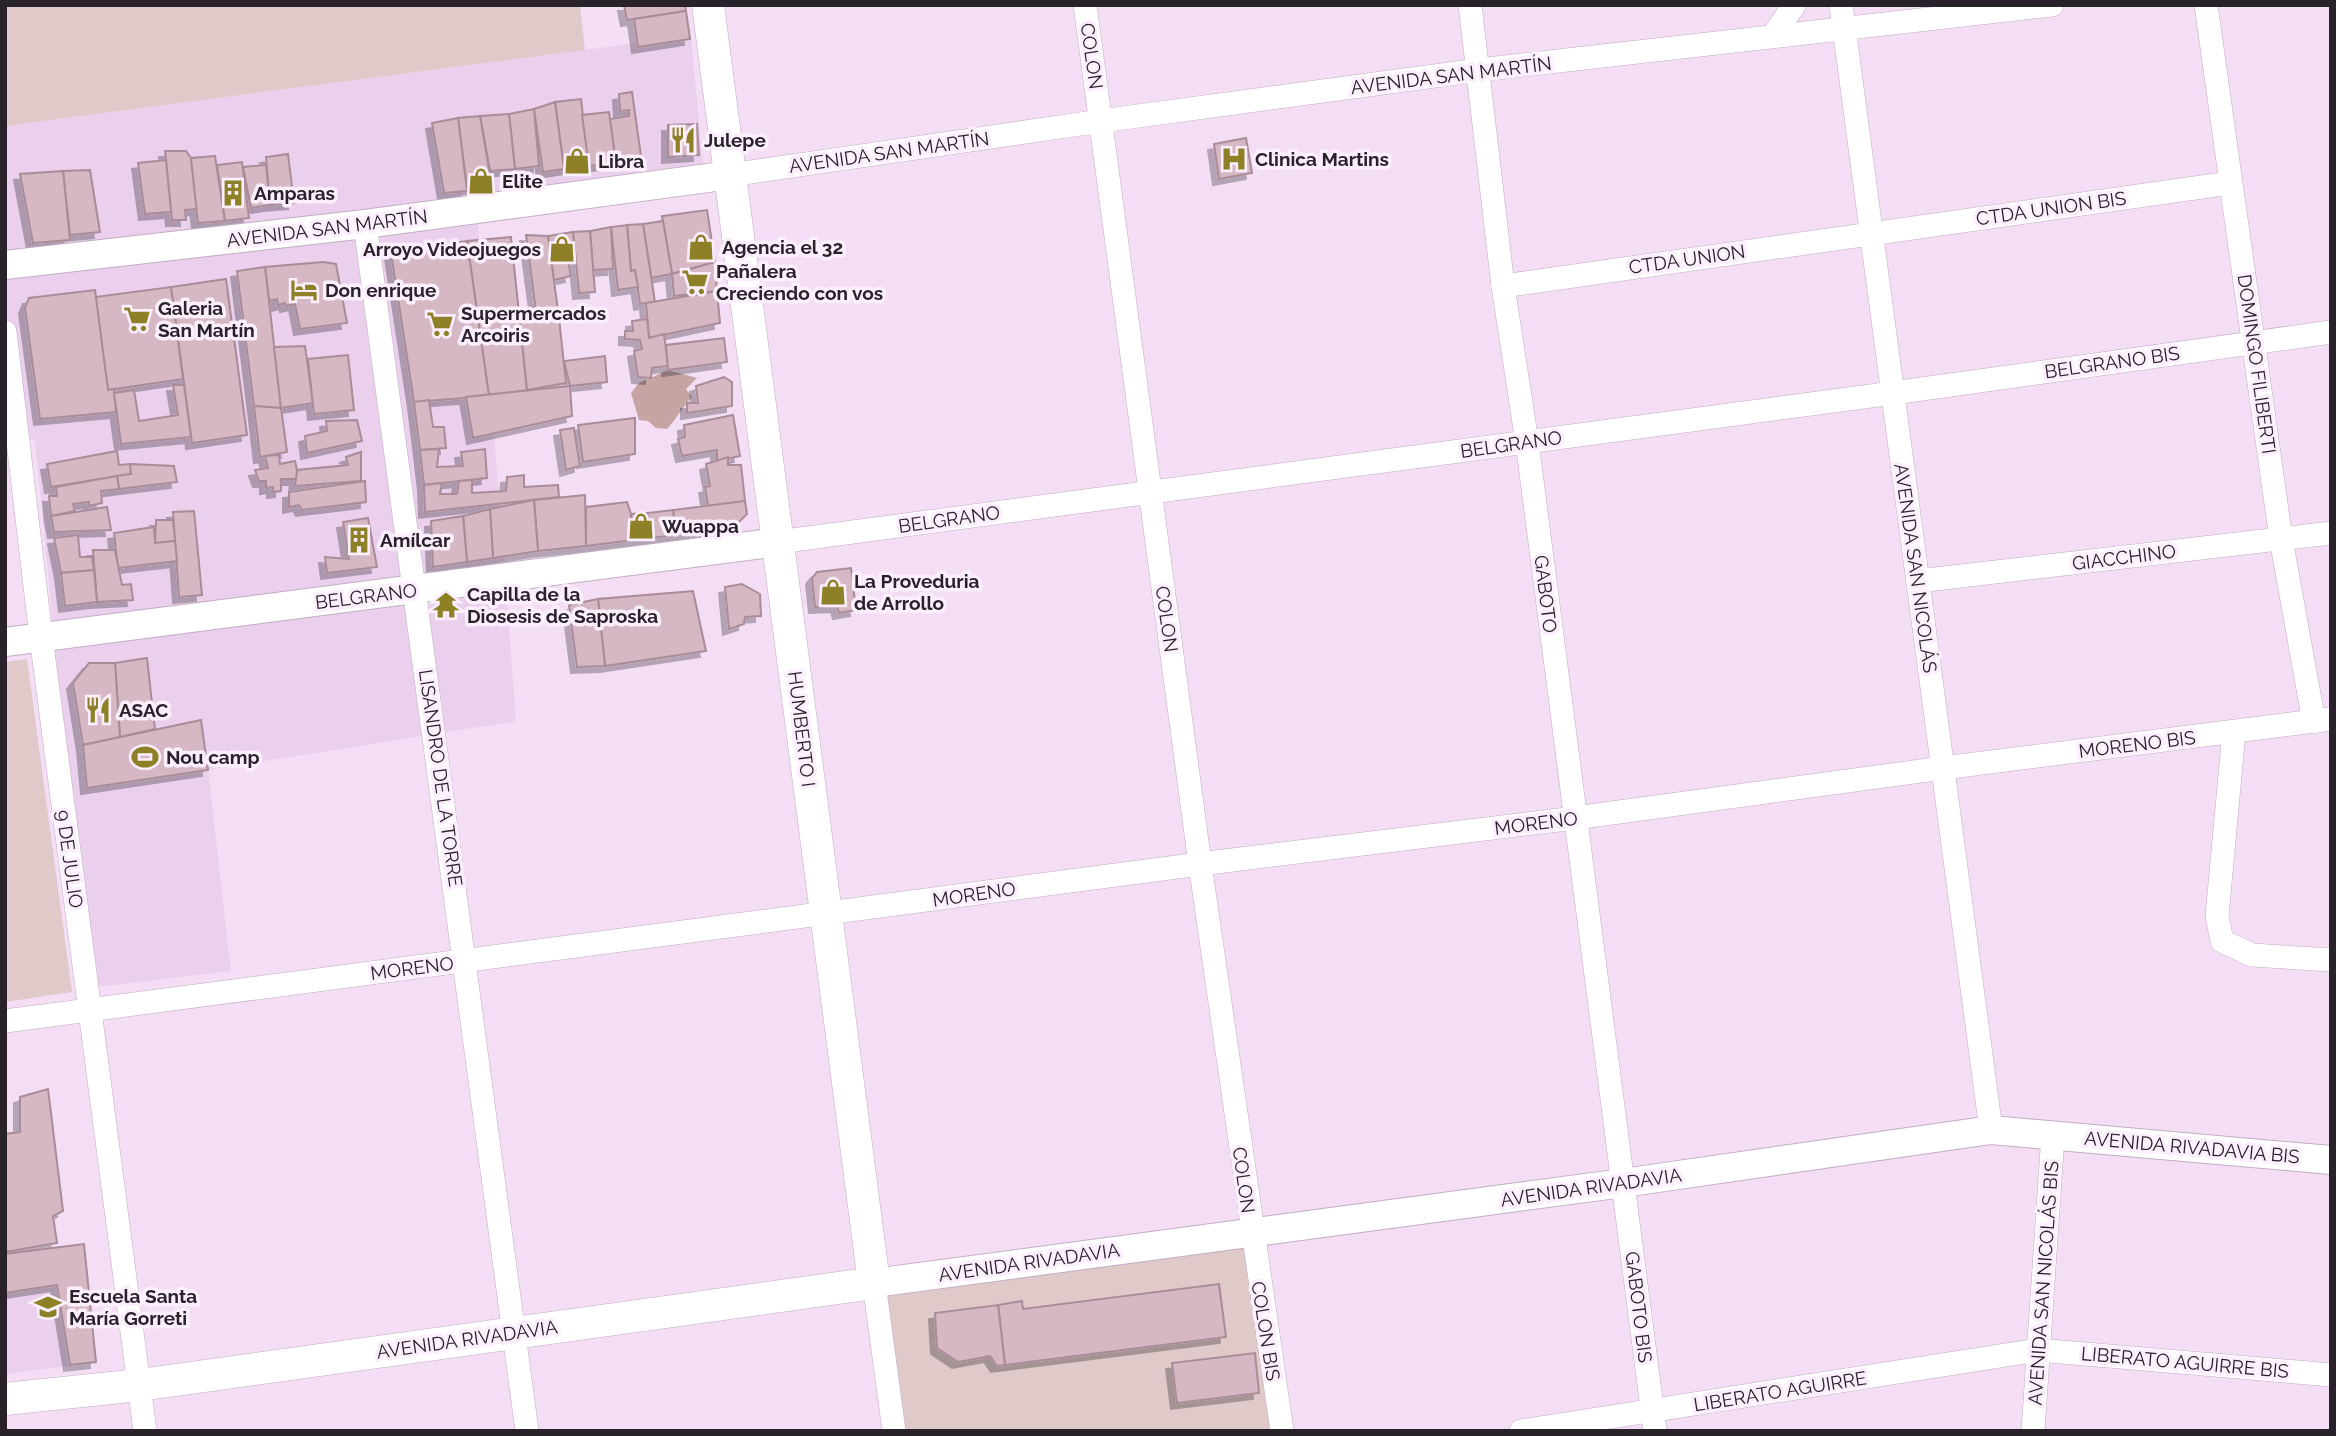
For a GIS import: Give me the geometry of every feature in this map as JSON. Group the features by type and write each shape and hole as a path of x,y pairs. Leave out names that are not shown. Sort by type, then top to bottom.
{"main road":[{"name":"HUMBERTO I","path":"708,5 874,1283"},
{"name":"AVENIDA RIVADAVIA","path":"5,1399 139,1385 874,1283"}],"street":[{"name":"COLON","path":"1085,5 1251,1231"},
{"name":"GABOTO","path":"1470,5 1503,286 1527,442 1623,1183"},
{"path":"1773,36 1794,5"},
{"name":"AVENIDA SAN MARTÍN","path":"5,265 365,224 1479,70 1773,36 1842,16 2052,5"},
{"name":"DOMINGO FILIBERTI","path":"2206,5 2281,539 2322,720"},
{"name":"AVENIDA SAN NICOLÁS","path":"1842,16 1991,1130"},
{"name":"CTDA UNION BIS","path":"1871,233 2230,183"},
{"name":"LISANDRO DE LA TORRE","path":"365,224 527,1431"},
{"name":"CTDA UNION","path":"1503,286 1871,233"},
{"name":"9 DE JULIO","path":"5,332 41,637 145,1431"},
{"name":"BELGRANO BIS","path":"1893,393 2331,332"},
{"name":"BELGRANO","path":"5,642 416,590 1893,393"},
{"name":"GIACCHINO","path":"1918,581 2331,533"},
{"name":"MORENO BIS","path":"1942,768 2322,720"},
{"path":"2234,732 2217,916 2222,941 2252,955 2331,960"},
{"name":"MORENO","path":"5,1021 1942,768"},
{"name":"AVENIDA RIVADAVIA","path":"874,1283 1623,1183 1991,1130 2053,1135"},
{"name":"AVENIDA RIVADAVIA BIS","path":"2053,1135 2331,1160"},
{"name":"AVENIDA SAN NICOLÁS BIS","path":"2033,1431 2053,1135"},
{"name":"GABOTO BIS","path":"1623,1183 1653,1421"},
{"name":"COLON BIS","path":"1251,1231 1282,1431"},
{"path":"874,1283 894,1431"},
{"name":"LIBERATO AGUIRRE BIS","path":"2038,1350 2331,1375"},
{"name":"LIBERATO AGUIRRE","path":"1521,1431 1653,1421 2038,1350"}],"shaded area":[{"path":"5,5 580,5 585,50 5,126"},
{"path":"691,36 704,178 477,209 516,721 208,770 231,971 88,988 35,439 5,443 5,126"},
{"path":"668,370 697,378 686,389 692,397 667,429 656,428 648,421 639,420 631,393 639,383"},
{"path":"27,659 72,992 5,1002 5,662"},
{"path":"1251,1231 1282,1431 894,1431 874,1283"},
{"name":"Escuela Santa María Gorreti","path":"84,1244 96,1362 5,1374 5,1252"}],"building":[{"path":"624,5 685,5 686,11 627,20"},
{"path":"686,11 690,39 638,47 634,19"},
{"path":"632,92 641,156 615,159 610,119 629,116 629,110 620,111 619,94"},
{"path":"581,99 589,166 564,169 555,102"},
{"path":"555,102 564,169 543,172 534,109"},
{"path":"534,109 539,166 515,169 509,114"},
{"path":"609,112 616,163 589,166 582,115"},
{"path":"509,114 515,169 490,171 480,116"},
{"path":"480,116 492,187 467,188 458,118"},
{"path":"458,118 467,191 444,193 432,123"},
{"name":"Julepe","path":"697,124 699,155 668,157 668,125"},
{"path":"1246,138 1252,173 1219,179 1214,144"},
{"path":"165,151 186,151 191,158 197,209 185,210 186,220 172,220"},
{"path":"288,154 294,203 270,205 266,157"},
{"path":"215,156 225,221 198,223 191,158"},
{"path":"166,160 171,212 145,214 138,163"},
{"name":"Amparas","path":"242,162 249,218 225,221 217,165"},
{"path":"266,165 270,205 251,208 243,167"},
{"path":"90,170 100,232 70,235 63,171"},
{"path":"63,171 70,240 33,243 20,174"},
{"path":"707,210 715,262 672,274 662,216"},
{"path":"663,221 672,274 651,278 643,224"},
{"path":"643,224 655,302 640,304 635,270 631,271 627,225"},
{"path":"627,225 631,271 635,270 638,287 618,290 611,227"},
{"path":"611,227 613,269 593,270 590,231"},
{"path":"590,231 595,292 579,293 573,232"},
{"name":"Arroyo Videojuegos","path":"573,232 576,262 568,262 571,276 554,280 548,236"},
{"path":"526,235 548,236 559,318 537,319"},
{"path":"511,237 527,390 489,396 467,241"},
{"name":"Supermercados Arcoiris","path":"467,241 489,396 414,402 391,253"},
{"name":"Don enrique","path":"323,262 336,264 347,323 300,329 295,304 286,306 285,303 278,305 277,299 269,301 265,267"},
{"name":"Pañalera Creciendo con vos","path":"715,262 717,291 674,296 672,274"},
{"path":"265,267 281,408 254,406 237,271"},
{"path":"226,279 247,435 192,443 171,287"},
{"name":"Galeria San Martín","path":"171,287 183,379 108,390 95,297"},
{"path":"95,290 108,390 114,389 116,412 40,419 25,308 29,298"},
{"path":"717,291 720,323 649,338 646,303"},
{"path":"559,318 566,383 527,390 520,322"},
{"path":"647,319 649,338 664,334 668,366 652,368 651,378 638,377 634,351 642,349 640,340 625,339 625,331 633,331 632,321"},
{"path":"724,338 727,362 668,370 666,345"},
{"path":"305,346 313,403 281,408 274,347"},
{"path":"348,355 354,410 314,414 308,359"},
{"path":"605,356 607,382 570,386 564,361"},
{"path":"724,377 732,382 732,406 687,413 687,403 698,403 696,386"},
{"path":"173,385 184,385 191,437 121,444 114,393 134,390 139,421 178,415"},
{"path":"570,386 572,416 473,438 466,397"},
{"path":"429,400 433,427 444,427 446,448 420,450 414,402"},
{"path":"254,406 281,408 287,452 260,457"},
{"path":"733,415 740,456 717,461 717,450 682,456 678,439 685,437 684,425"},
{"path":"635,418 635,454 583,462 578,425"},
{"path":"357,420 362,441 307,453 305,436 327,431 326,421"},
{"path":"574,428 580,466 566,470 560,430"},
{"path":"439,449 437,467 463,466 461,452 485,449 487,478 424,485 420,450"},
{"path":"117,451 119,465 130,464 131,474 51,487 47,464"},
{"path":"361,452 361,481 295,486 297,470 348,465 346,457"},
{"path":"279,455 280,464 295,461 296,479 281,479 281,491 273,492 273,487 266,488 266,481 259,481 255,470 268,468 265,456"},
{"path":"728,457 728,465 741,465 745,501 708,506 705,487 710,486 706,464"},
{"path":"130,464 174,466 177,482 119,489 117,476 131,474"},
{"path":"524,475 524,487 558,485 559,497 425,512 424,485 442,483 440,494 457,494 459,481 472,480 472,493 506,491 507,477"},
{"path":"117,476 119,489 101,491 102,503 89,506 89,502 73,504 75,511 51,516 49,496 57,496 56,487"},
{"path":"365,481 366,502 302,510 299,505 289,507 289,492"},
{"path":"585,495 586,546 538,551 534,500"},
{"path":"534,500 538,551 493,558 490,509"},
{"path":"745,501 747,514 735,526 676,535 673,510"},
{"path":"627,502 634,540 586,546 586,507"},
{"path":"107,507 111,530 54,532 51,516"},
{"path":"490,509 493,558 467,562 463,516"},
{"path":"673,510 676,535 651,538 647,513"},
{"path":"194,511 202,595 179,597 173,512"},
{"name":"Wuappa","path":"647,513 651,538 634,540 631,514"},
{"path":"463,516 467,562 433,567 431,521"},
{"name":"Amílcar","path":"368,518 377,567 327,573 325,557 349,559 343,522"},
{"path":"156,520 173,520 175,541 155,543"},
{"path":"154,527 155,543 175,541 177,561 118,568 114,533"},
{"path":"78,535 80,557 92,557 94,570 61,573 54,538"},
{"path":"93,550 115,550 122,585 131,584 133,600 97,602"},
{"name":"La Proveduria de Arrollo","path":"851,568 856,610 839,613 837,606 815,607 812,578 817,572"},
{"path":"94,570 97,602 65,606 61,573"},
{"path":"742,584 760,594 761,616 745,617 744,624 729,629 725,587"},
{"path":"693,591 706,651 605,666 598,599"},
{"path":"598,599 605,666 577,667 569,605"},
{"path":"147,658 155,729 120,737 115,663"},
{"name":"ASAC","path":"89,663 115,663 120,737 83,745 73,683"},
{"name":"Nou camp","path":"201,720 208,770 87,788 83,745"},
{"path":"48,1089 63,1211 53,1216 57,1243 5,1252 5,1134 20,1132 20,1097"},
{"path":"84,1244 96,1362 70,1365 57,1285 5,1293 5,1254"},
{"path":"1219,1284 1226,1337 1005,1365 998,1305 1022,1301 1023,1309"},
{"path":"998,1305 1005,1365 997,1366 990,1356 958,1362 937,1348 935,1313"},
{"path":"1255,1353 1259,1393 1177,1403 1172,1363"}],"place":[{"name":"Julepe","path":"683,140"},
{"name":"Clinica Martins","path":"1234,159"},
{"name":"Libra","path":"577,161"},
{"name":"Elite","path":"481,181"},
{"name":"Amparas","path":"233,193"},
{"name":"Agencia el 32","path":"701,247"},
{"name":"Arroyo Videojuegos","path":"562,249"},
{"name":"Pañalera Creciendo con vos","path":"695,282"},
{"name":"Don enrique","path":"304,290"},
{"name":"Galeria San Martín","path":"137,319"},
{"name":"Supermercados Arcoiris","path":"440,324"},
{"name":"Wuappa","path":"641,526"},
{"name":"Amílcar","path":"359,540"},
{"name":"La Proveduria de Arrollo","path":"833,592"},
{"name":"Capilla de la Diosesis de Saproska","path":"446,605"},
{"name":"ASAC","path":"98,710"},
{"name":"Nou camp","path":"145,757"},
{"name":"Escuela Santa María Gorreti","path":"48,1307"}]}
